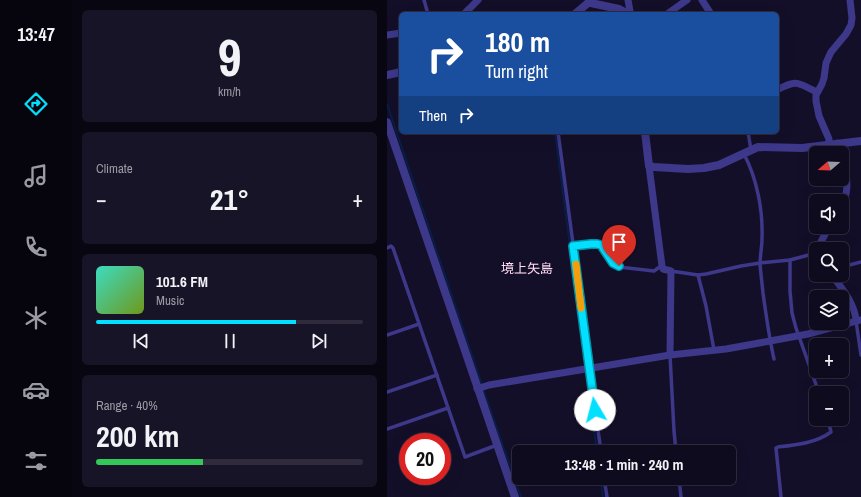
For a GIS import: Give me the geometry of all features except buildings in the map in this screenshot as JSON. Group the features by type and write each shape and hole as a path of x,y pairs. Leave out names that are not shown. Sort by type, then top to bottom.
{"street":[{"path":"466,12 479,0"},
{"path":"628,0 629,12"},
{"path":"670,12 687,0"},
{"path":"702,0 710,12"},
{"path":"833,144 829,139 819,116 816,98 817,92 822,84 826,63 831,52 846,34 851,25 853,18 850,0"},
{"path":"577,12 586,2 596,3 625,12"},
{"path":"387,35 399,33"},
{"path":"387,75 399,72"},
{"path":"779,89 787,84 795,83 817,92"},
{"path":"387,122 515,497"},
{"path":"645,134 662,266 663,269 671,271 670,355"},
{"path":"649,166 688,169 704,168 719,165 758,147 802,148 861,141"},
{"path":"477,389 489,385 670,355 714,350 798,336 859,320 849,299 837,282"}],"lane":[{"path":"424,0 427,12"},
{"path":"558,134 600,445"},
{"path":"748,134 750,166 759,196 762,236 760,262 770,341 774,359"},
{"path":"573,246 591,244 601,245 613,263 619,266 655,271 662,266"},
{"path":"387,248 391,246 393,248 465,457 497,445"},
{"path":"671,271 698,275 760,262 790,260 809,255"},
{"path":"790,260 790,292 792,313 798,336 816,386"},
{"path":"849,265 861,262"},
{"path":"698,275 706,306 714,350"},
{"path":"859,320 861,354"},
{"path":"387,335 419,324"},
{"path":"670,355 675,445"},
{"path":"387,386 388,392 437,375"},
{"path":"387,429 448,408"},
{"path":"781,497 776,448 799,445 812,441 831,432 830,426"},
{"path":"605,485 607,497"},
{"path":"680,485 681,497"}],"waterway":[{"path":"387,104 482,385"},
{"path":"555,134 596,445"},
{"path":"483,389 521,497"},
{"path":"601,485 603,497"}],"slow traffic":[{"path":"576,264 581,308"}],"district":[{"name":"境上矢島","path":"527,268"}],"route":[{"path":"595,410 573,246 591,244 601,245 613,263 619,266"}]}
